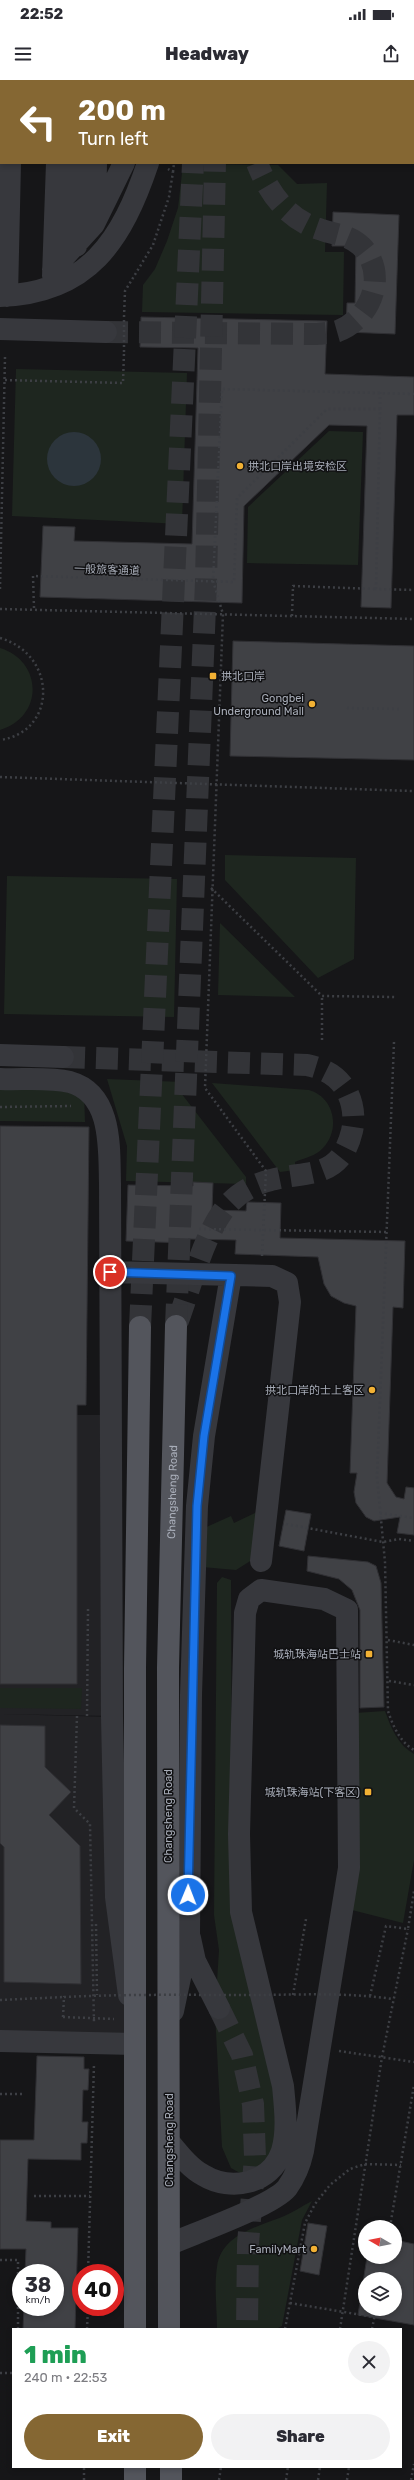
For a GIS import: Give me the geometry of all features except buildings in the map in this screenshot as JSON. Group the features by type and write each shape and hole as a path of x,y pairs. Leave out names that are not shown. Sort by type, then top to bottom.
{"main road":[{"name":"Changsheng Road","path":"170,2328 168,1668 176,1326"},
{"path":"135,2328 135,1668 140,1327"},
{"path":"135,2468 135,2480"},
{"path":"171,2468 171,2480"}],"street":[{"path":"10,164 4,296 32,293 53,278 94,224 111,191 120,164"},
{"path":"53,278 57,164"},
{"path":"76,246 78,164"},
{"path":"94,224 96,164"},
{"path":"53,278 86,269 102,254 116,237 156,164"},
{"path":"0,329 106,332"},
{"path":"0,1055 63,1057"},
{"path":"0,1079 69,1082 83,1087 93,1096 101,1110 108,1136 112,1709 116,1897 134,2033 95,2043 0,2041"},
{"path":"110,1272 262,1276 283,1280 287,1283 290,1294 261,1561"},
{"path":"168,2034 189,1935 191,1710 197,1506 204,1436 231,1276"},
{"path":"170,2143 189,2164 203,2175 222,2183 234,2184 258,2180 273,2167 282,2150 285,2110 283,2086 241,1912 240,1887 246,1613 249,1599 261,1590 324,1599 347,1610 349,1868 321,2048 303,2151 298,2170 286,2189 267,2203 170,2244"},
{"path":"189,1935 195,1960 219,2008"},
{"path":"176,2480 181,2468"}],"path":[{"path":"156,164 173,172"},
{"path":"5,380 123,383 125,291 153,245 169,197 174,164"},
{"path":"0,589 5,357"},
{"path":"262,1276 266,1171 204,1088 214,784 223,614 213,581 222,389 414,394"},
{"path":"376,589 380,392"},
{"path":"213,581 234,582 237,498 327,409 380,409"},
{"name":"一般旅客通道","path":"34,608 34,576 213,581"},
{"path":"292,616 293,586 414,590"},
{"path":"0,609 34,608 414,619"},
{"path":"0,638 14,642 28,652 39,667 43,684 42,701 36,718 24,731 9,739 0,740"},
{"path":"347,708 400,709"},
{"path":"0,777 412,791"},
{"path":"211,888 322,996 395,997"},
{"path":"322,996 322,1040"},
{"path":"394,1042 377,1477 383,1542 388,1640 388,1711 394,1728 408,1747 414,1750"},
{"path":"0,1107 74,1106"},
{"path":"199,1229 387,1232"},
{"path":"380,1513 414,1518"},
{"path":"265,1520 383,1542 399,1539 414,1541"},
{"path":"87,1716 88,1605"},
{"path":"388,1640 414,1645"},
{"path":"389,1681 414,1685"},
{"path":"77,1716 74,1808 90,1824 95,2043 88,2264"},
{"path":"340,2328 382,2057 408,1929 414,1891"},
{"path":"96,1916 97,1995"},
{"path":"293,1994 306,1919"},
{"path":"370,1996 386,1926 408,1929"},
{"path":"0,2000 97,1995 293,1994 370,1996 393,1999"},
{"path":"64,1997 63,2017 94,2018 134,2033"},
{"path":"321,2048 414,2062"},
{"path":"391,2220 414,2086"},
{"path":"0,2094 25,2094"},
{"path":"285,2328 305,2223 315,2204 330,2185 350,2169 365,2164 401,2165"},
{"path":"34,2196 90,2196"},
{"path":"0,2260 18,2260 18,2328"},
{"path":"290,2304 374,2317 372,2328"},
{"path":"87,2328 88,2316"},
{"path":"0,2373 12,2373"},
{"path":"411,2480 414,2464"},
{"path":"84,2468 84,2480"},
{"path":"219,2480 221,2468"},
{"path":"286,2480 288,2468"},
{"path":"318,2480 320,2468"},
{"path":"347,2480 349,2468"}],"shaded area":[{"path":"183,164 278,165 297,184 327,183 325,252 344,252 343,315 142,312 143,285 155,269 167,241 178,208"},
{"path":"16,369 187,373 182,524 12,516"},
{"path":"329,431 363,432 358,565 247,563 248,507"},
{"path":"69,432 79,432 89,436 97,444 101,454 101,464 97,474 89,482 79,486 69,486 59,482 51,474 47,464 47,454 51,444 59,436"},
{"path":"0,648 14,655 24,664 30,676 33,689 31,702 25,714 14,723 0,730"},
{"path":"225,855 356,858 354,959 318,978 225,880"},
{"path":"7,876 177,879 174,1017 4,1014"},
{"path":"220,923 295,997 218,995"},
{"path":"107,1079 182,1082 181,1093 246,1177 246,1184 126,1181 127,1146"},
{"path":"212,1083 309,1090 318,1094 329,1106 332,1114 332,1132 329,1140 317,1153 295,1162 295,1170 280,1172"},
{"path":"0,1084 84,1092 85,1122 0,1121"},
{"path":"0,1415 110,1415 112,1716 0,1714"},
{"path":"261,1510 255,1558 236,1570 202,1567 202,1529 231,1516 234,1523"},
{"path":"222,1577 231,1580 232,1848 272,2062 280,2133 263,2171 240,2173 231,2168 222,2147 215,2013 219,1950 214,1915 217,1583"},
{"path":"0,1688 82,1688 81,1709 0,1708"},
{"path":"385,1711 399,1741 414,1754 414,1860 403,1923 348,1909 355,1713"},
{"path":"0,1714 112,1717 134,2035 0,2040"},
{"path":"312,2201 302,2220 282,2326 278,2328 217,2328 216,2275 220,2256 225,2247 242,2234 286,2215"}],"tunnel":[{"path":"140,1327 193,164"},
{"path":"176,1326 206,582 215,164"},
{"path":"106,332 317,334 338,331 350,325 359,316 367,306 375,282 374,269 369,257 356,242 343,236 310,226 290,213 274,195 257,164"},
{"path":"63,1057 307,1065 324,1070 334,1076 346,1090 353,1110 353,1126 347,1147 331,1166 309,1173 284,1177 258,1184 241,1193 231,1201 211,1231 176,1326"},
{"path":"219,2008 242,2055 253,2104 255,2157 248,2244 247,2328"}],"place":[{"name":"拱北口岸出境安检区","path":"240,466"},
{"name":"拱北口岸","path":"213,676"},
{"name":"Gongbei Underground Mall","path":"312,704"},
{"name":"拱北口岸的士上客区","path":"372,1390"},
{"name":"城轨珠海站巴士站","path":"369,1654"},
{"name":"城轨珠海站(下客区)","path":"368,1792"},
{"name":"FamilyMart","path":"314,2249"}],"route":[{"path":"110,1272 231,1276 204,1436 197,1506 188,1895"}]}
